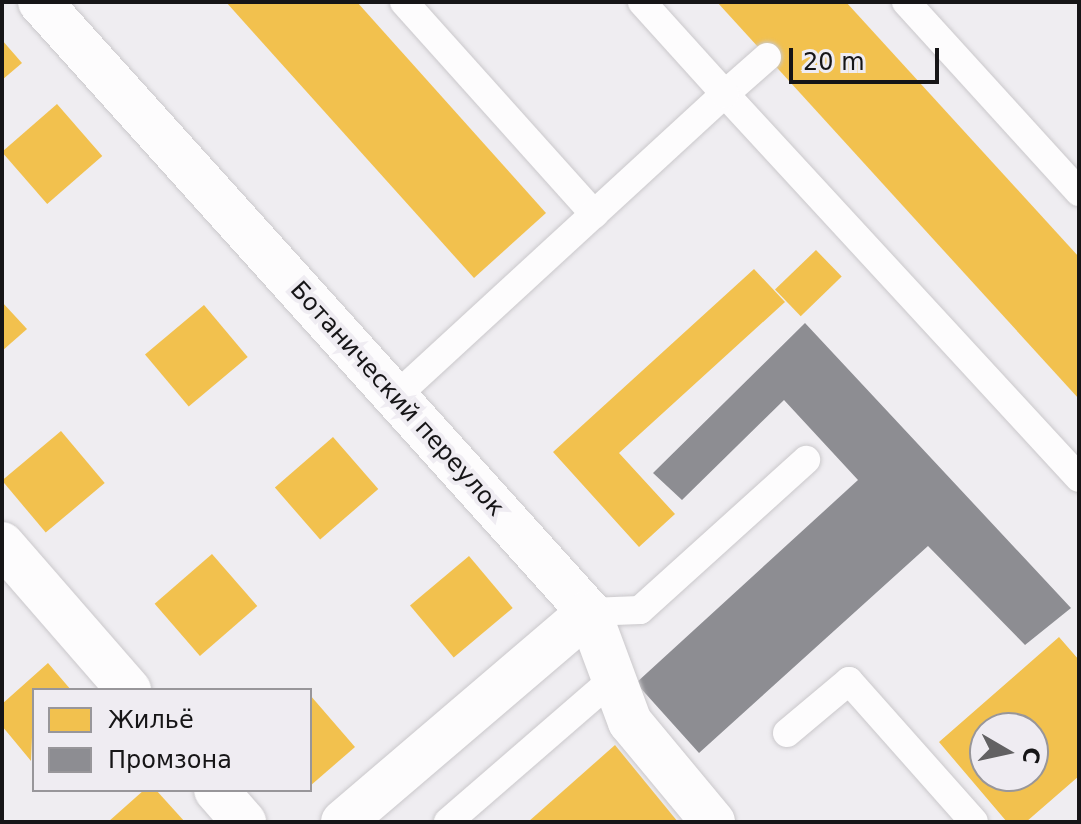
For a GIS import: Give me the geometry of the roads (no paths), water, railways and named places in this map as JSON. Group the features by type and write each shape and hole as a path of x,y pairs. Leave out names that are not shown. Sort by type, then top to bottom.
{"street":[{"name":"Ботанический переулок","path":"40,2 589,612 630,722 713,822"},
{"path":"2,544 127,688"},
{"path":"343,822 589,612"},
{"path":"218,792 244,822"}],"lane":[{"path":"404,2 594,214"},
{"path":"642,2 1079,478"},
{"path":"906,2 1079,192"},
{"path":"395,397 767,57"},
{"path":"589,612 640,610 806,460"},
{"path":"448,822 614,678"},
{"path":"787,733 849,681 974,822"}]}
